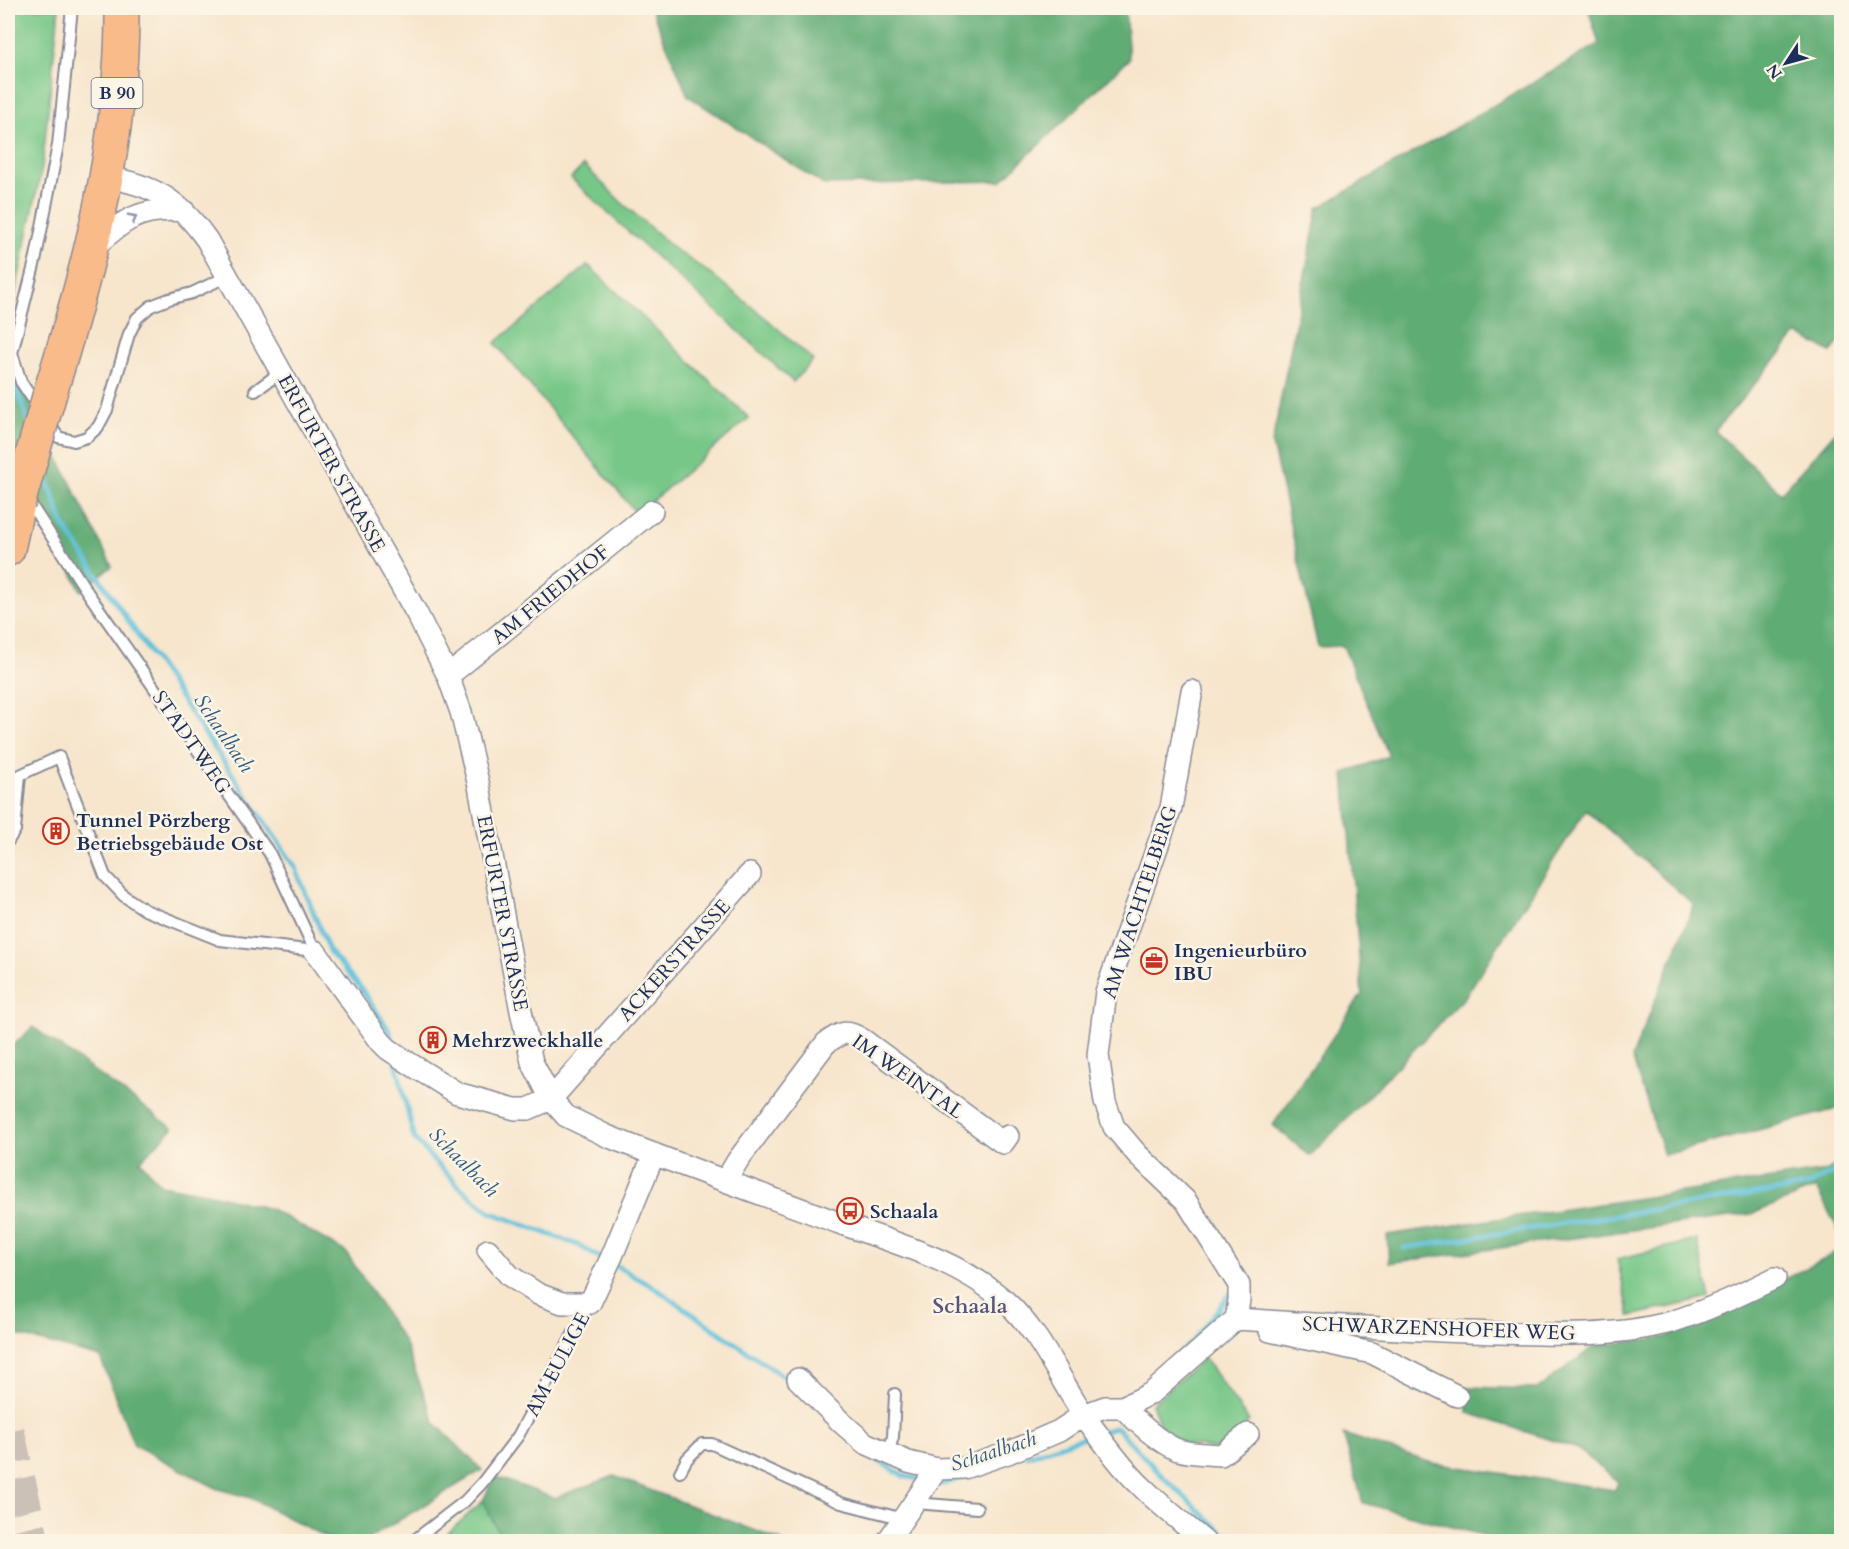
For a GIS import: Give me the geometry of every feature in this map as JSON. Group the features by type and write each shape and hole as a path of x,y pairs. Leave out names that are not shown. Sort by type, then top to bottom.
{"main road":[{"name":"B 90","path":"8,549 18,504 92,249 115,117 122,42 122,8"}],"street":[{"name":"ERFURTER STRASSE","path":"106,177 132,181 166,197 184,211 207,240 417,614 448,676 461,712 479,786 532,1062 551,1099 566,1116 608,1136 923,1254 976,1280 1006,1302 1029,1329 1050,1358 1093,1428 1139,1484 1205,1542"},
{"path":"92,249 118,226 149,210 184,211"},
{"name":"AM FRIEDHOF","path":"448,676 652,511"},
{"name":"AM WACHTELBERG","path":"1192,691 1171,808 1106,992 1098,1055 1105,1102 1114,1127 1137,1154 1186,1201 1239,1285 1236,1319"},
{"name":"ACKERSTRASSE","path":"551,1099 750,874"},
{"name":"STADTWEG","path":"315,951 388,1049 412,1065 457,1093 515,1109 528,1109 551,1099"},
{"name":"IM WEINTAL","path":"726,1180 738,1160 826,1043 846,1033 854,1034 863,1040 1003,1143 1008,1136"},
{"name":"AM EULIGE","path":"590,1303 654,1154"},
{"path":"488,1250 510,1276 538,1293 562,1303 590,1303"},
{"name":"SCHWARZENSHOFER WEG","path":"1236,1319 1433,1332 1567,1335 1637,1329 1671,1322 1735,1298 1775,1278"},
{"path":"798,1379 842,1424 865,1443 935,1472 964,1468 1008,1453 1059,1431 1093,1428 1105,1407 1122,1407 1153,1392 1236,1319 1274,1333 1372,1353 1457,1396"},
{"path":"1122,1407 1142,1426 1177,1449 1221,1455 1248,1434"},
{"path":"887,1542 935,1472"}],"lane":[{"path":"72,8 58,145 36,257 12,352 21,382 58,437 74,441 87,437 98,427 107,410 129,334 137,318 151,306 192,293 228,276"},
{"path":"255,391 281,372"},
{"name":"STADTWEG","path":"8,468 88,593 270,854 315,951"},
{"path":"8,841 15,830 20,775 59,758 105,876 124,896 145,910 220,940 315,951"},
{"name":"AM EULIGE","path":"412,1542 465,1501 482,1484 518,1436 590,1303"},
{"path":"888,1453 893,1437 895,1394"},
{"path":"680,1472 687,1459 702,1444 712,1444 841,1503 977,1508"}],"green space":[{"path":"8,8 59,8 42,168 8,326"},
{"path":"651,8 1125,8 1129,59 1001,181 824,185 688,96"},
{"path":"1588,8 1841,8 1841,340 1831,352 1797,334 1715,431 1781,493 1841,426 1841,1108 1664,1155 1632,1057 1694,905 1586,810 1465,997 1310,1156 1273,1125 1362,994 1344,773 1389,756 1343,646 1318,647 1272,444 1318,208 1599,44"},
{"path":"584,165 620,201 676,250 711,274 813,360 793,382 571,178"},
{"path":"588,265 749,418 637,514 495,343"},
{"path":"8,357 112,566 81,591 8,442"},
{"path":"33,1027 173,1128 140,1161 161,1185 271,1209 346,1252 404,1342 435,1423 482,1470 365,1541 332,1541 251,1498 218,1489 134,1445 100,1357 10,1333 8,1329 8,1050"},
{"path":"1841,1162 1841,1235 1816,1188 1752,1214 1389,1263 1387,1235 1826,1171"},
{"path":"1697,1240 1710,1298 1630,1316 1617,1259"},
{"path":"1841,1248 1842,1460 1830,1471 1841,1474 1841,1541 1504,1541 1363,1503 1343,1434 1432,1463 1615,1490 1618,1482 1578,1449 1468,1413 1467,1387 1537,1389 1595,1346 1666,1337 1823,1260"},
{"path":"1204,1358 1249,1421 1234,1439 1215,1449 1183,1444 1161,1428 1152,1404"},
{"path":"494,1476 554,1498 614,1476 782,1541 503,1541 483,1501"},
{"path":"483,1501 503,1541 439,1541"}],"waterway":[{"name":"Schaalbach","path":"8,365 28,420"},
{"name":"Schaalbach","path":"42,466 64,526 295,867 329,951 360,987 390,1032 393,1044"},
{"name":"Schaalbach","path":"396,1062 414,1138 463,1190 490,1212 578,1245 604,1260"},
{"path":"1404,1248 1807,1186 1842,1167"},
{"name":"Schaalbach","path":"613,1264 652,1286 793,1383"},
{"path":"1149,1382 1194,1340 1231,1293"},
{"name":"Schaalbach","path":"1102,1432 1116,1427 1164,1478 1233,1542"},
{"name":"Schaalbach","path":"1028,1456 1093,1434"},
{"name":"Schaalbach","path":"874,1458 904,1476 922,1480"},
{"name":"Schaalbach","path":"934,1482 944,1484 965,1477"}],"tunnel":[{"path":"8,1431 33,1542"}],"place":[{"name":"Tunnel Pörzberg Betriebsgebäude Ost","path":"56,831"},
{"name":"Ingenieurbüro IBU","path":"1154,961"},
{"name":"Mehrzweckhalle","path":"433,1040"},
{"name":"Schaala","path":"850,1211"}],"district":[{"name":"Schaala","path":"970,1305"}]}
